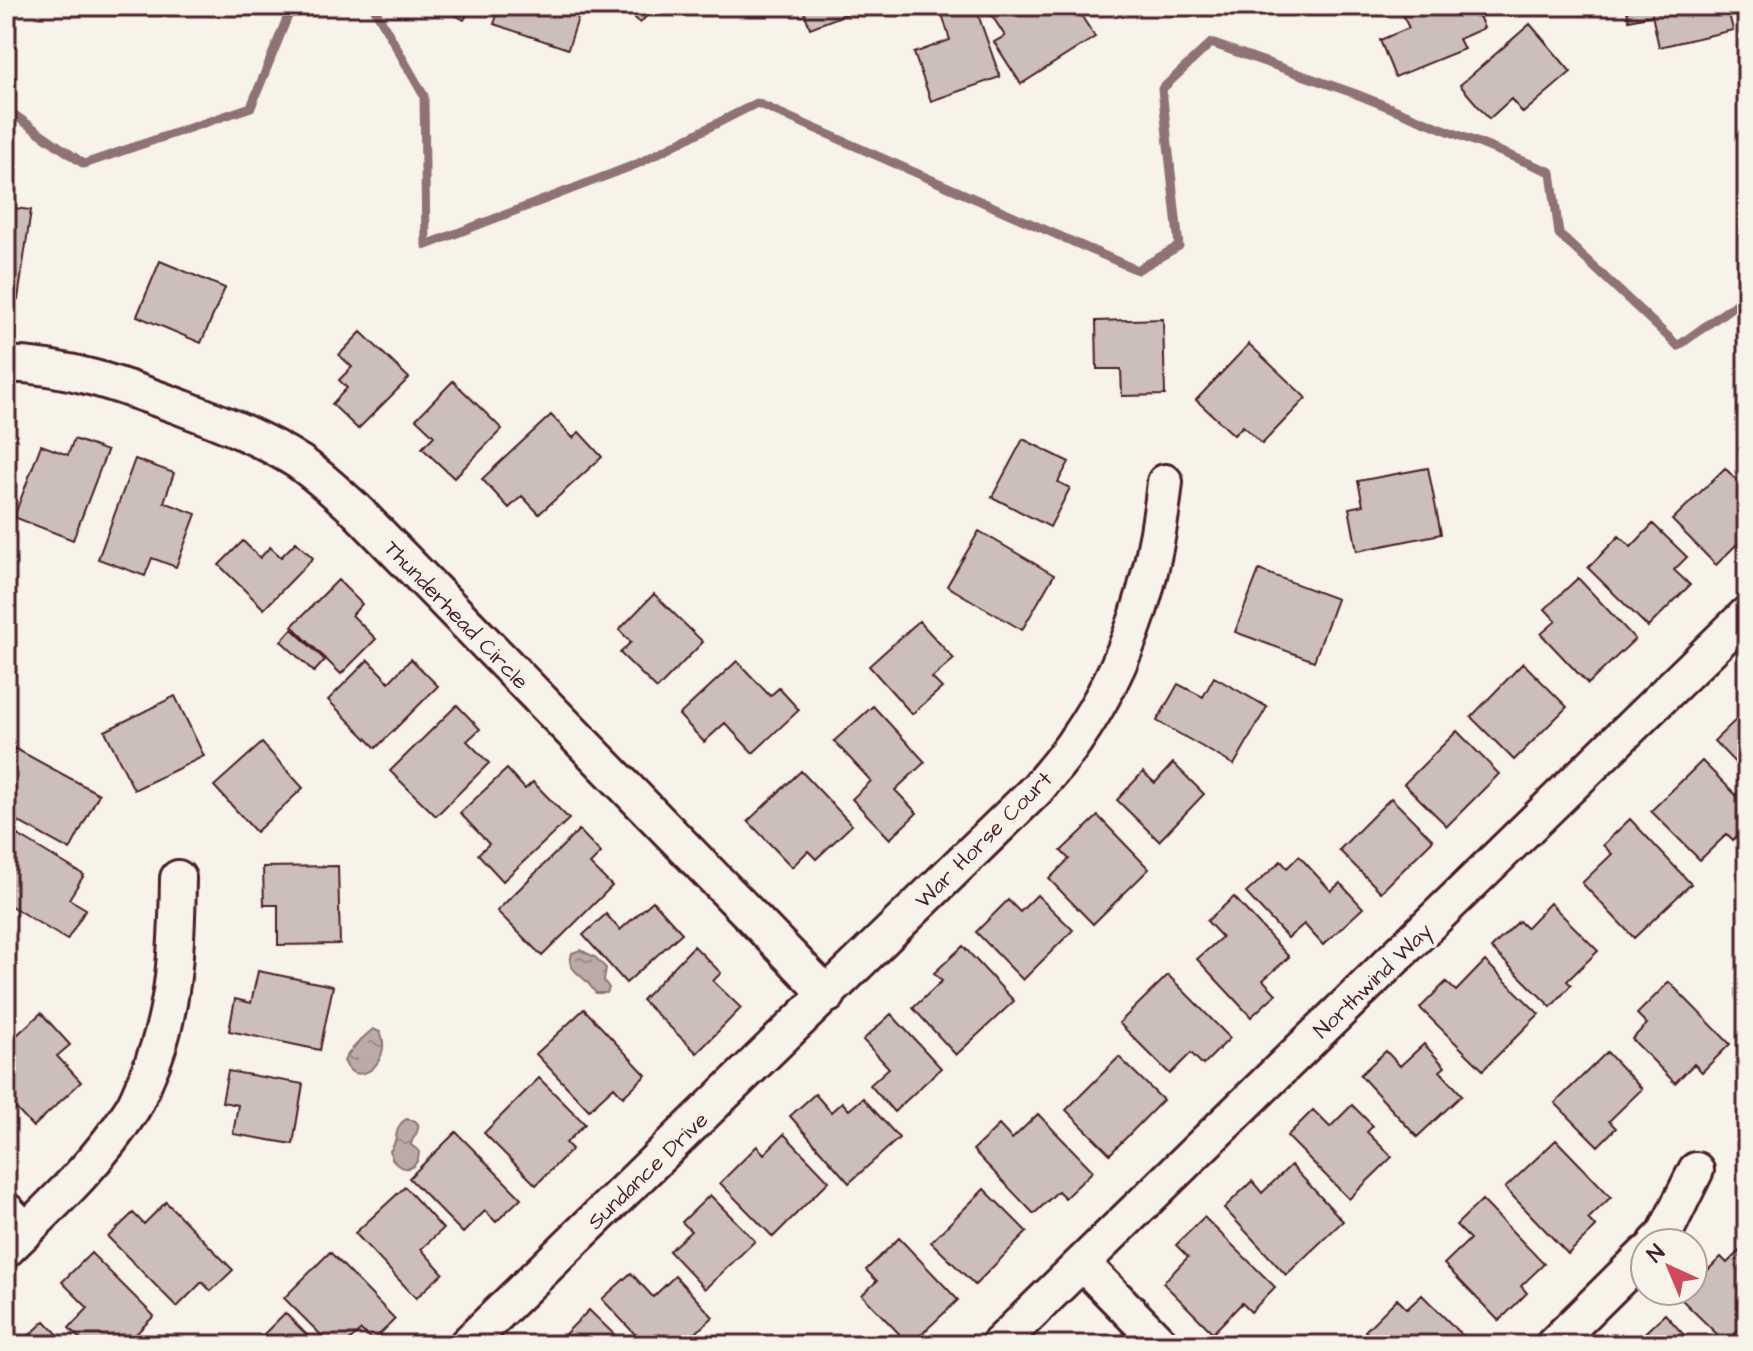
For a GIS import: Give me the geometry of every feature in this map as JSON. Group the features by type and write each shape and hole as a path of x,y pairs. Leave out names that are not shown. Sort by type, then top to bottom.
{"street":[{"name":"Thunderhead Circle","path":"6,364 70,370 130,388 226,424 301,463 355,509 828,995"},
{"name":"War Horse Court","path":"828,995 1037,789 1075,741 1107,689 1135,626 1152,568 1165,482"},
{"name":"Northwind Way","path":"998,1345 1747,614"},
{"path":"13,1231 88,1168 133,1108 155,1059 169,1008 177,941 178,878"},
{"name":"Sundance Drive","path":"466,1345 828,995"},
{"path":"1668,1227 1696,1170"},
{"path":"1082,1263 1162,1345"},
{"path":"1553,1345 1629,1270"}],"water":[{"path":"580,950 595,957 606,968 604,981 609,988 607,993 596,993 572,967 572,953"},
{"path":"373,1029 380,1032 383,1040 381,1056 372,1069 359,1074 352,1072 344,1061"},
{"path":"407,1119 418,1124 411,1145 419,1151 415,1164 406,1168 396,1164 390,1151 400,1125"}],"building":[{"path":"439,6 472,6 464,20"},
{"path":"500,6 582,6 568,49 494,24"},
{"path":"623,6 656,6 640,23"},
{"path":"802,6 855,6 857,10 810,28"},
{"path":"975,6 1000,77 931,101 914,53 950,40 942,14"},
{"path":"1075,6 1095,37 1021,84 994,42 1005,36 987,8"},
{"path":"1426,6 1475,6 1484,28 1459,39 1464,49 1395,77 1380,40 1409,28 1403,16"},
{"path":"1626,6 1727,6 1733,30 1659,47 1652,15 1629,20"},
{"path":"1530,24 1571,72 1523,113 1511,99 1489,119 1460,85"},
{"path":"6,207 31,210 18,299 6,297"},
{"path":"160,261 225,288 201,343 137,316"},
{"path":"1163,319 1165,395 1122,396 1121,369 1097,369 1096,321"},
{"path":"361,332 409,378 358,429 332,404 347,388 339,380 352,367 339,355"},
{"path":"1249,344 1306,398 1262,444 1243,426 1234,435 1196,400"},
{"path":"453,381 502,429 454,478 422,448 434,436 416,419"},
{"path":"551,415 573,438 579,432 602,457 539,514 522,496 509,508 482,479"},
{"path":"74,439 107,451 73,540 14,517 41,445 68,455"},
{"path":"1023,439 1069,462 1058,482 1070,488 1050,527 992,497"},
{"path":"135,459 174,473 164,502 196,514 176,567 152,558 145,576 98,559"},
{"path":"1428,468 1441,534 1357,551 1349,508 1363,505 1358,481"},
{"path":"1725,468 1747,491 1747,534 1716,565 1672,520"},
{"path":"1653,524 1687,557 1674,570 1690,585 1648,627 1588,568 1619,536 1631,547"},
{"path":"979,531 1054,575 1022,630 947,586"},
{"path":"243,541 260,558 270,547 281,557 296,542 313,558 264,609 219,565"},
{"path":"1259,570 1337,599 1314,661 1235,632"},
{"path":"1578,578 1635,639 1588,684 1541,634 1556,621 1545,609"},
{"path":"338,580 362,604 352,615 376,639 341,674 292,626"},
{"path":"654,594 703,642 657,689 620,653 631,642 619,630"},
{"path":"919,621 954,659 932,678 942,688 912,714 869,666"},
{"path":"292,629 325,660 314,672 281,641"},
{"path":"411,659 438,686 376,748 328,700 368,660 389,682"},
{"path":"737,661 770,696 779,688 799,710 753,753 725,723 704,742 679,715"},
{"path":"1523,663 1567,707 1514,760 1471,717"},
{"path":"1214,677 1267,707 1234,765 1157,721 1178,684 1203,697"},
{"path":"175,696 204,756 134,790 105,731"},
{"path":"457,705 480,729 467,741 489,763 436,816 390,771"},
{"path":"873,706 925,762 895,790 917,813 890,839 852,799 871,781 834,741"},
{"path":"1747,709 1747,775 1714,741"},
{"path":"1457,731 1499,774 1447,826 1404,784"},
{"path":"262,743 303,788 256,832 214,786"},
{"path":"7,744 99,794 70,850 6,815"},
{"path":"1702,761 1747,806 1747,826 1733,840 1727,834 1700,860 1651,811"},
{"path":"1173,763 1204,794 1159,841 1117,800 1143,772 1155,783"},
{"path":"507,769 525,789 533,782 569,819 503,881 478,854 489,844 460,813"},
{"path":"801,771 852,825 816,859 808,851 792,867 748,821"},
{"path":"1391,798 1433,840 1381,892 1339,850"},
{"path":"1098,816 1149,869 1093,924 1049,879 1069,859 1061,851"},
{"path":"1630,819 1691,884 1634,938 1582,883 1612,854 1603,845"},
{"path":"579,830 601,853 590,864 612,886 542,956 497,911"},
{"path":"18,835 84,875 69,899 86,909 67,940 6,903 6,855"},
{"path":"1299,856 1331,891 1340,883 1363,908 1323,945 1304,924 1288,938 1246,893 1281,861 1287,868"},
{"path":"338,866 340,944 278,945 278,905 264,905 263,867"},
{"path":"1037,895 1073,930 1023,980 976,932 1008,900 1020,912"},
{"path":"1234,897 1289,957 1263,980 1276,994 1251,1017 1197,959 1222,937 1207,921"},
{"path":"653,901 682,933 626,983 583,935 606,914 620,930"},
{"path":"1550,903 1598,951 1567,981 1571,985 1551,1007 1491,948 1519,921 1526,928"},
{"path":"694,946 721,973 713,981 741,1008 697,1053 642,1000"},
{"path":"963,946 1014,1001 956,1055 913,1008 942,981 934,973"},
{"path":"1485,961 1539,1014 1483,1070 1420,1008 1446,982 1456,991"},
{"path":"258,971 333,986 320,1050 229,1031 235,999 251,1003"},
{"path":"1168,975 1230,1038 1203,1065 1191,1053 1170,1074 1119,1023"},
{"path":"1669,982 1730,1044 1702,1072 1694,1064 1675,1083 1632,1039 1647,1024 1637,1014"},
{"path":"584,1009 646,1075 623,1097 614,1087 589,1110 536,1054"},
{"path":"41,1013 70,1045 57,1056 81,1082 33,1127 6,1098 6,1045"},
{"path":"891,1014 941,1068 894,1112 870,1085 889,1068 863,1040"},
{"path":"1424,1044 1445,1067 1440,1071 1462,1095 1417,1137 1360,1075 1386,1051 1400,1066"},
{"path":"1607,1052 1642,1089 1609,1121 1616,1128 1598,1146 1555,1103"},
{"path":"1119,1057 1163,1100 1110,1154 1066,1110"},
{"path":"228,1071 303,1084 293,1144 233,1134 238,1105 222,1102"},
{"path":"539,1078 585,1124 566,1143 572,1149 536,1185 484,1133"},
{"path":"815,1094 831,1112 842,1102 849,1110 863,1098 899,1138 849,1183 790,1116"},
{"path":"1352,1105 1373,1126 1367,1132 1392,1157 1349,1199 1287,1136 1313,1110 1330,1127"},
{"path":"1038,1114 1093,1171 1065,1198 1058,1191 1034,1214 973,1150 999,1125 1012,1139"},
{"path":"456,1132 521,1198 496,1222 485,1211 463,1233 409,1178"},
{"path":"784,1134 829,1181 773,1237 720,1183 757,1146 764,1154"},
{"path":"1556,1140 1611,1197 1588,1219 1596,1227 1568,1254 1505,1188"},
{"path":"1291,1165 1343,1221 1286,1275 1224,1208 1252,1181 1262,1193"},
{"path":"405,1187 443,1229 421,1249 443,1273 416,1298 355,1233"},
{"path":"984,1189 1027,1232 975,1285 931,1242"},
{"path":"710,1195 755,1241 705,1289 669,1251 691,1231 682,1222"},
{"path":"1482,1200 1544,1264 1521,1286 1527,1293 1499,1321 1444,1264 1470,1239 1456,1225"},
{"path":"166,1202 233,1270 211,1291 202,1282 177,1307 108,1237 133,1213 144,1224"},
{"path":"1204,1217 1275,1287 1251,1312 1242,1303 1213,1333 1163,1283 1188,1257 1176,1245"},
{"path":"899,1238 958,1300 910,1345 862,1295 877,1281 866,1270"},
{"path":"1739,1251 1747,1258 1747,1321 1726,1343 1689,1307 1709,1307 1709,1269 1721,1257 1727,1263"},
{"path":"330,1252 395,1319 373,1341 361,1330 345,1345 331,1345 284,1298"},
{"path":"91,1253 154,1316 125,1345 86,1345 69,1328 88,1308 62,1282"},
{"path":"631,1273 653,1297 675,1276 713,1317 683,1345 645,1345 602,1299"},
{"path":"1422,1295 1471,1344 1379,1345 1365,1331 1397,1299 1407,1309"},
{"path":"589,1310 625,1345 570,1345 562,1337"},
{"path":"285,1313 317,1345 253,1345"},
{"path":"1665,1314 1693,1345 1637,1345 1635,1342"},
{"path":"45,1321 68,1345 6,1345 6,1337 11,1332 21,1343"}],"waterway":[{"path":"6,109 84,164 251,107 292,6"},
{"path":"373,6 424,96 426,245 637,164 757,103 1137,270 1179,246 1162,89 1211,43 1356,94 1551,172 1559,234 1678,346 1736,304 1747,280"}]}
